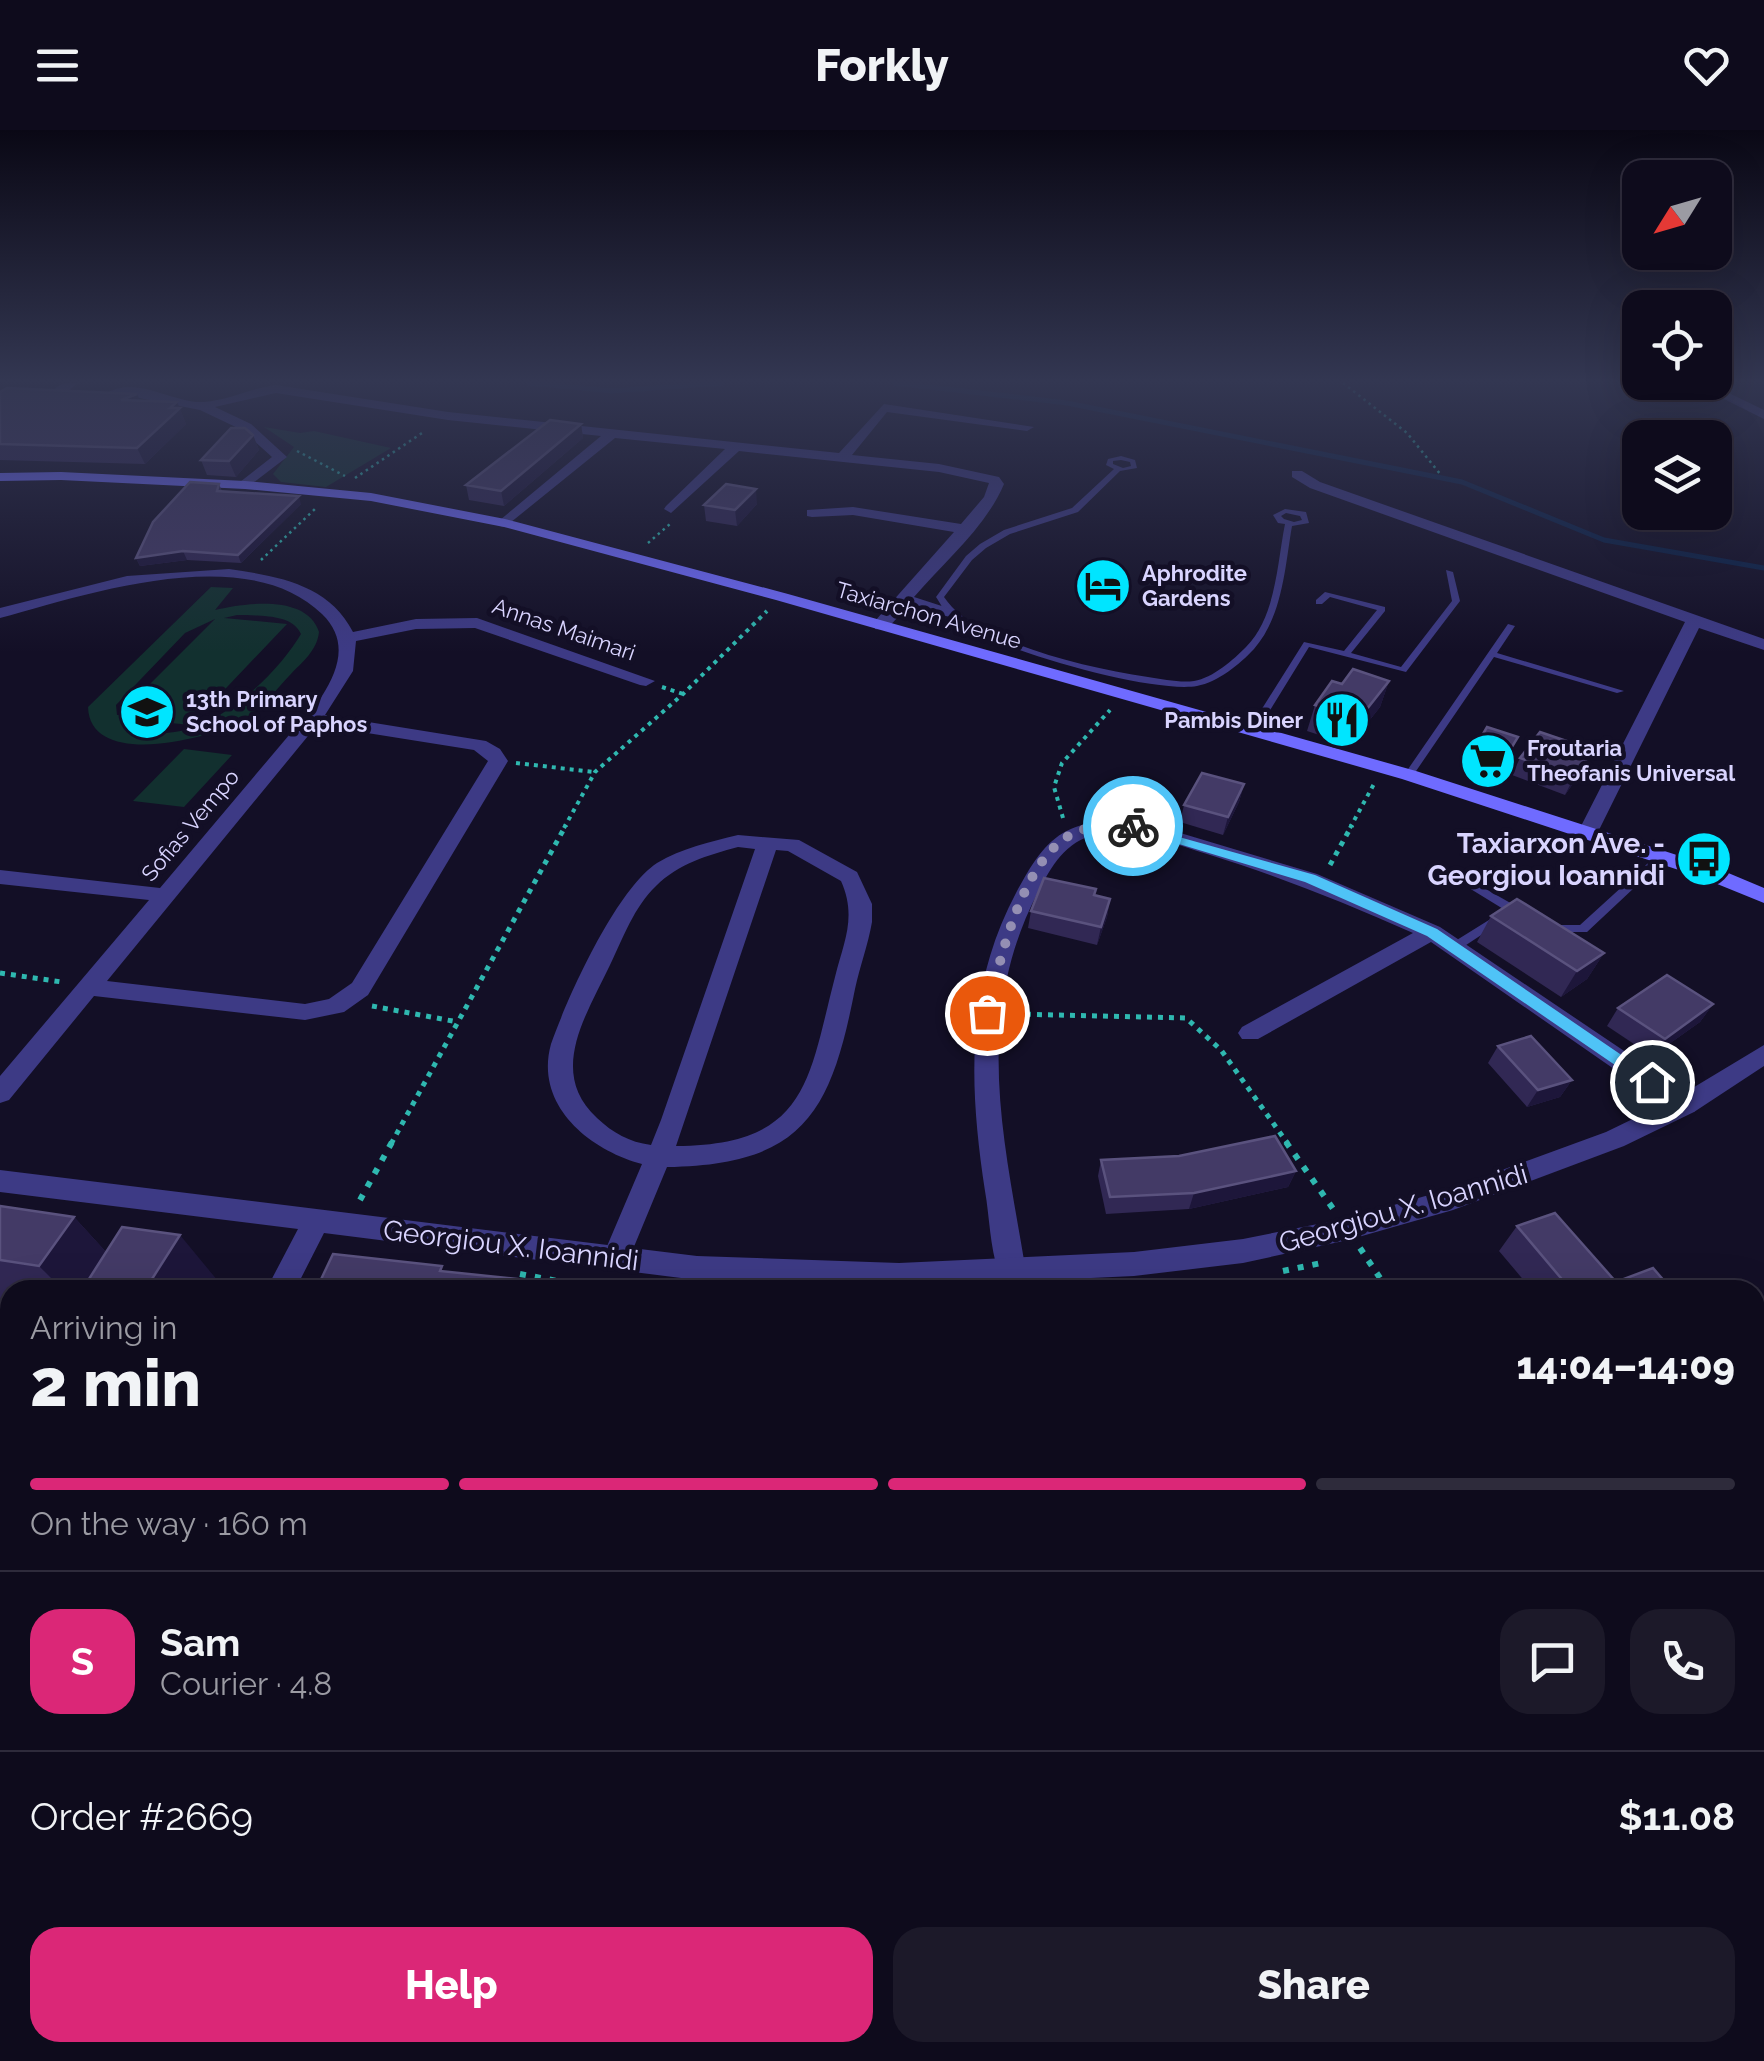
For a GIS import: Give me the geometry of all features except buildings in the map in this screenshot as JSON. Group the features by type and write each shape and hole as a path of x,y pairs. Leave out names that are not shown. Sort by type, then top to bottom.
{"main road":[{"name":"Taxiarchon Avenue","path":"0,474 245,485 370,498 505,523 1409,774 1662,856 1764,896"}],"street":[{"path":"245,485 260,473"},
{"path":"505,523 564,473"},
{"path":"671,508 708,473"},
{"path":"881,625 991,498 997,484 994,480 962,473"},
{"path":"1297,474 1314,485 1447,535 1764,645"},
{"path":"812,512 853,511 966,528"},
{"path":"0,614 110,582 164,574 220,574 268,581 302,592 332,612 348,638"},
{"path":"906,600 948,614"},
{"path":"1588,832 1695,619"},
{"name":"Annas Maimari","path":"348,638 416,624 477,623 646,681"},
{"name":"Sofias Vempo","path":"0,1093 313,719 342,680 348,638"},
{"path":"90,987 305,1012 343,1001 360,989 498,761 494,752 479,745 313,719"},
{"path":"1012,1272 986,1082 987,1013 1008,932 1041,864 1054,845 1069,836 1109,825 1137,826 1320,883 1432,932 1685,1105"},
{"path":"738,841 792,845 823,859 850,877 863,912 827,1074 802,1112 761,1140 702,1156 657,1159 602,1137 575,1113 562,1085 559,1056 600,962 640,889 666,864 698,850 738,841"},
{"path":"616,1258 674,1120 768,842"},
{"path":"0,878 163,895"},
{"path":"1250,1034 1432,932"},
{"name":"Georgiou X. Ioannidi","path":"838,1280 1134,1264 1242,1251 1348,1229 1546,1167 1685,1105 1764,1054"},
{"name":"Georgiou X. Ioannidi","path":"0,1181 780,1280"},
{"path":"285,1280 316,1222"}],"lane":[{"path":"1114,473 1075,510 1007,532 969,558 940,597 948,614 980,633 1045,654 1137,676 1177,683 1202,682 1253,644 1266,622 1289,524"},
{"path":"1253,731 1306,644 1403,670 1456,601 1449,572"},
{"path":"1320,602 1328,594 1382,609 1346,654"},
{"path":"1409,774 1510,626"},
{"path":"1492,654 1620,691"},
{"path":"1541,926 1583,929 1662,856"},
{"path":"1447,870 1526,917"},
{"path":"1456,946 1512,909"}],"path":[{"path":"338,473 352,480"},
{"path":"632,557 674,521 671,508"},
{"path":"347,1225 595,772 683,694 782,597"},
{"path":"1069,836 1054,787 1062,762 1116,705"},
{"path":"498,761 595,772"},
{"path":"1320,883 1376,780 1384,782"},
{"path":"0,973 90,987"},
{"path":"343,1001 458,1022"},
{"path":"987,1013 1186,1018 1221,1050 1381,1280"}],"green space":[{"path":"349,473 326,487 281,482 273,474"},
{"path":"211,587 233,588 215,610 258,604 289,606 312,620 319,632 308,656 262,705 228,727 181,741 130,744 109,738 94,726 88,707","holes":["237,615 282,619 297,627 301,634 269,676 247,696 222,714 170,733 144,731 120,718 191,725 287,624 224,618","215,619 119,715 117,715 116,705 185,633"]},
{"path":"184,749 232,755 184,807 133,801"}],"waterway":[{"path":"1418,473 1462,482 1604,540 1764,568"}],"way so far":[{"path":"987,1013 1008,932 1054,845 1079,831 1109,825 1133,826"}],"place":[{"name":"Aphrodite Gardens","path":"1103,586"},
{"name":"13th Primary School of Paphos","path":"147,712"},
{"name":"Pambis Diner","path":"1342,720"},
{"name":"Froutaria Theofanis Universal","path":"1488,761"},
{"name":"Taxiarxon Ave. - Georgiou Ioannidi","path":"1704,859"}],"route":[{"path":"1133,826 1310,878 1432,932 1652,1082"}]}
